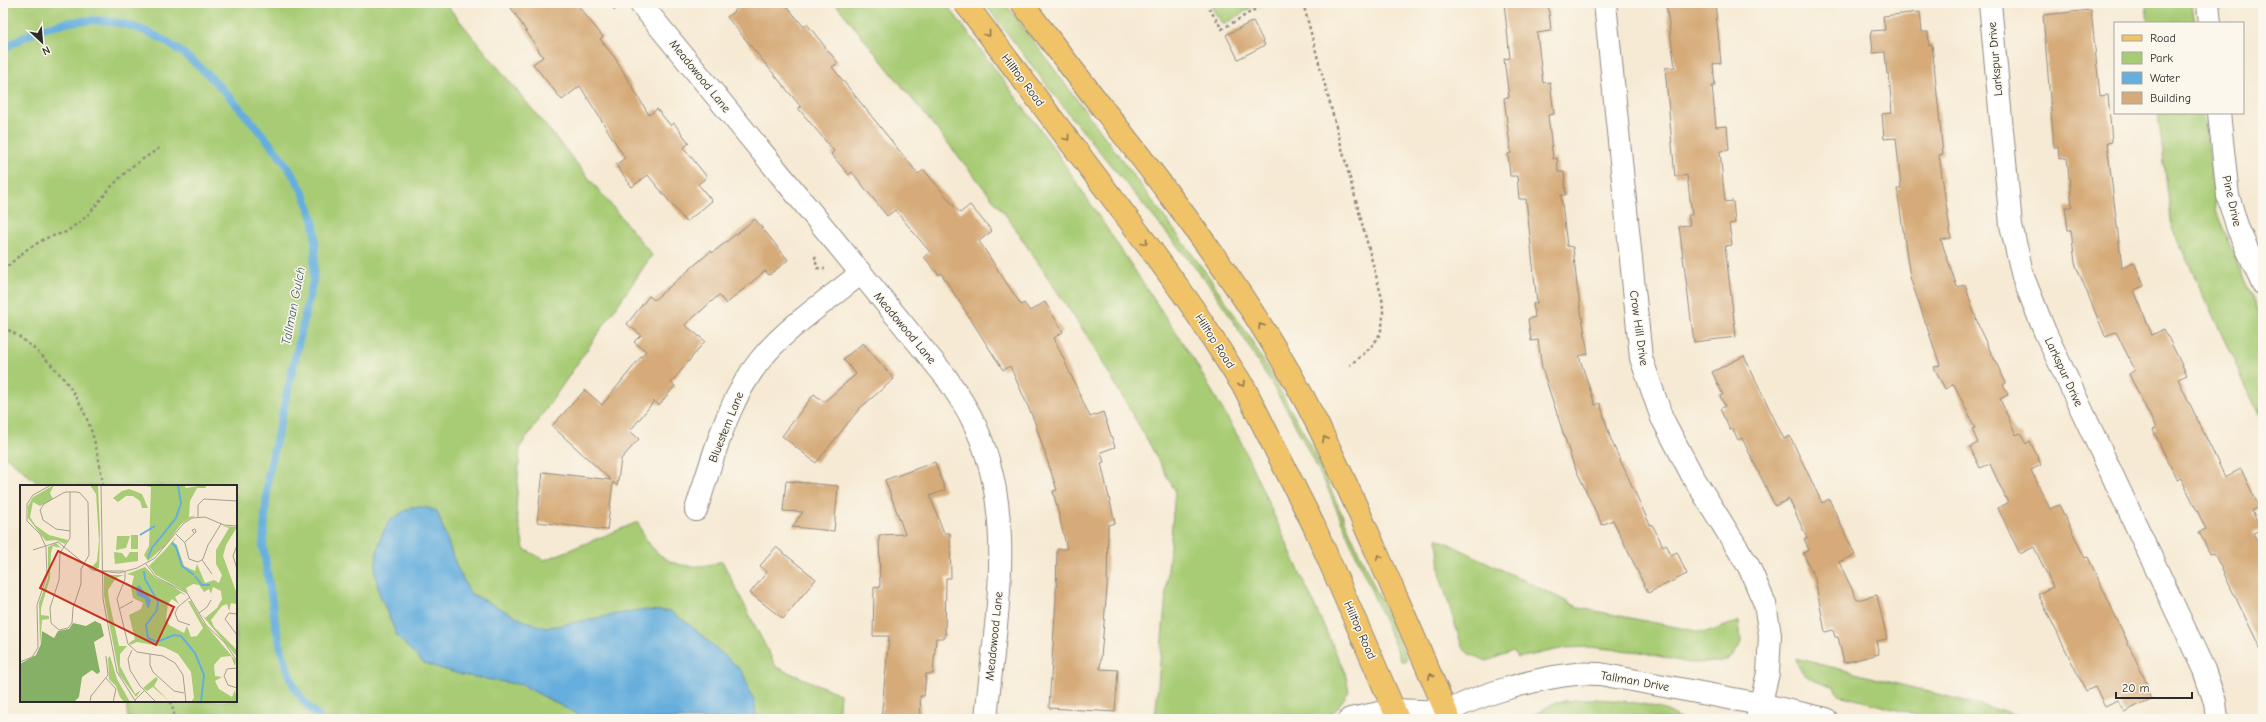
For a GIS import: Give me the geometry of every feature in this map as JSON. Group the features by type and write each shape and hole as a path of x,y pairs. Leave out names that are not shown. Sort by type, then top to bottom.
{"main road":[{"name":"Hilltop Road","path":"965,3 1165,269 1205,326 1245,389 1314,526 1396,714"},
{"path":"1022,3 1193,228 1243,298 1278,352 1309,407 1348,486 1445,717"}],"street":[{"name":"Meadowood Lane","path":"640,3 860,274 946,377 978,432 994,482 1002,549 986,719"},
{"name":"Crow Hill Drive","path":"1605,3 1641,358 1654,400 1670,436 1759,586 1765,604 1770,635 1768,673 1759,711"},
{"name":"Larkspur Drive","path":"1990,3 2011,225 2023,276 2048,340 2204,670 2215,702 2217,719"},
{"path":"2208,3 2210,22"},
{"name":"Pine Drive","path":"2219,114 2228,196 2238,229 2263,284"},
{"name":"Bluestem Lane","path":"696,510 732,408 761,359 788,332 860,274"},
{"name":"Tallman Drive","path":"1350,719 1396,714 1445,717 1511,688 1556,676 1578,673 1600,674 1759,711 1826,719"}],"path":[{"path":"1206,3 1222,29 1266,3"},
{"path":"1303,3 1382,298 1383,326 1379,335 1370,348 1350,365"},
{"path":"3,270 26,250 46,238 66,232 87,216 112,186 131,167 160,147"},
{"path":"3,327 27,343 55,367 71,387 84,409 90,424 100,462 103,485"},
{"path":"171,702 175,719"}],"green space":[{"path":"3,3 445,3 652,255 520,447 516,510 524,549 545,560 638,522 651,547 660,555 671,561 682,565 695,566 708,565 722,561 776,667 840,694 838,719 128,719 126,702 237,702 237,485 40,485 3,454"},
{"path":"835,3 946,3 1055,150 1194,360 1240,440 1345,673 1349,691 1335,711 1320,719 1155,719 1175,491 1089,339 1008,218"},
{"path":"984,3 1005,3 1209,277 1249,336 1313,449 1407,660 1402,662 1326,485 1290,415 1242,335 1211,287 1072,118"},
{"path":"1209,3 1259,3 1223,25"},
{"path":"2146,3 2192,3 2195,22 2148,22"},
{"path":"2158,114 2204,114 2216,211 2242,275 2263,320 2263,423 2172,228"},
{"path":"1437,538 1580,608 1706,633 1739,621 1741,642 1738,649 1729,659 1721,662 1688,663 1640,652 1589,647 1565,648 1518,658 1513,651 1487,661 1469,654 1462,647 1441,579"},
{"path":"1796,658 1992,708 2027,719 1932,719 1839,695 1833,686 1815,681 1805,675 1798,665"},
{"path":"1584,699 1621,701 1648,705 1672,713 1681,719 1527,719 1556,702"}],"water":[{"path":"411,507 425,507 437,511 456,565 470,593 525,621 546,628 638,610 670,611 690,625 742,671 754,700 757,719 586,719 522,685 462,675 423,663 397,636 379,593 375,573 377,552 381,537 389,521"}],"building":[{"path":"508,3 576,3 603,37 600,39 615,58 649,115 657,109 671,126 674,123 689,143 684,148 707,177 698,184 712,201 686,222 648,175 632,187 616,165 625,158 580,86 562,100 533,64 543,57"},
{"path":"744,3 784,3 804,27 807,24 838,63 832,67 918,174 924,170 960,213 970,205 992,231 979,241 1021,305 1024,303 1030,311 1045,302 1063,332 1054,338 1090,417 1103,412 1115,447 1101,452 1104,462 1101,463 1115,523 1108,525 1107,588 1100,669 1118,670 1115,712 1049,708 1056,600 1057,549 1067,549 1053,491 1057,490 1034,420 1010,366 1003,370 941,273 939,275 924,257 930,252 895,210 887,216 852,172 849,175 831,154 834,151 798,108 801,107 727,17"},
{"path":"1504,3 1548,3 1551,31 1537,33 1543,83 1550,82 1554,114 1548,115 1553,159 1557,158 1558,172 1564,172 1566,195 1561,195 1567,246 1573,247 1577,286 1588,354 1579,356 1595,405 1600,403 1611,440 1650,525 1652,524 1663,546 1666,544 1671,555 1677,552 1687,574 1648,593 1613,520 1602,525 1573,463 1542,368 1538,340 1531,341 1528,319 1535,317 1533,304 1537,303 1526,199 1519,199 1517,176 1510,176 1508,154 1511,153 1504,98 1509,97 1504,59 1510,58"},
{"path":"1666,3 1715,3 1721,63 1713,64 1715,86 1712,86 1716,127 1727,126 1729,150 1720,151 1725,202 1733,201 1735,223 1729,224 1732,245 1725,246 1736,337 1694,342 1679,226 1690,225 1688,215 1692,215 1687,175 1675,177 1665,68 1675,67"},
{"path":"2091,10 2100,96 2108,95 2112,142 2107,143 2122,267 2134,262 2144,286 2134,290 2152,335 2164,329 2187,375 2178,379 2225,477 2241,469 2259,507 2252,511 2261,530 2253,533 2263,553 2263,654 2214,553 2210,554 2199,532 2206,529 2181,478 2177,480 2153,430 2156,428 2129,374 2135,370 2116,332 2105,336 2075,263 2071,230 2068,230 2065,207 2072,207 2067,158 2059,159 2058,147 2054,147 2043,15"},
{"path":"1920,12 1922,32 1928,32 1929,45 1932,44 1943,154 1939,155 1951,238 1941,240 1957,287 1965,285 1980,330 2006,383 2003,385 2008,395 2000,399 2016,435 2020,433 2026,444 2030,441 2041,465 2031,470 2050,509 2059,505 2085,558 2088,557 2148,686 2145,687 2151,699 2124,712 2118,700 2105,706 2095,687 2086,691 2038,594 2053,587 2034,547 2020,554 1998,508 2008,503 1990,464 1980,468 1970,447 1978,443 1972,429 1975,428 1954,384 1945,389 1934,367 1940,365 1910,277 1897,189 1901,189 1896,138 1884,139 1882,114 1892,113 1889,74 1887,74 1885,52 1873,53 1871,31 1885,30 1883,16"},
{"path":"1253,21 1265,45 1238,59 1226,35"},
{"path":"755,219 788,260 769,275 765,271 726,304 719,295 685,325 705,341 671,383 675,386 659,405 654,401 630,431 639,439 621,459 617,486 613,482 607,530 537,522 543,472 611,480 552,426 585,390 602,405 646,351 634,342 641,335 627,324 649,296 654,300 711,251 712,253"},
{"path":"863,343 894,379 859,409 816,463 782,436 814,394 824,402 856,374 843,359"},
{"path":"1744,356 1784,439 1790,436 1822,503 1829,499 1855,555 1839,562 1857,600 1877,595 1887,639 1876,641 1879,654 1844,663 1838,637 1835,637 1833,630 1825,632 1815,579 1803,553 1809,550 1804,539 1807,538 1789,499 1775,506 1742,438 1738,440 1733,429 1730,430 1720,409 1725,406 1720,396 1723,395 1712,372"},
{"path":"935,462 945,490 930,496 944,533 950,533 951,578 946,578 945,638 936,638 933,674 926,674 924,696 920,696 921,719 881,719 889,636 873,636 874,587 880,588 879,535 905,534 885,480"},
{"path":"786,481 838,486 834,531 792,527 803,512 783,511"},
{"path":"776,547 816,579 783,619 750,593 767,572 760,566"}],"waterway":[{"name":"Tallman Gulch","path":"3,50 19,39 48,27 81,21 110,21 138,28 163,40 187,56 230,97 291,171 307,200 315,231 313,280 268,476 263,546 276,627 283,656 294,687 305,703 320,719"}]}
